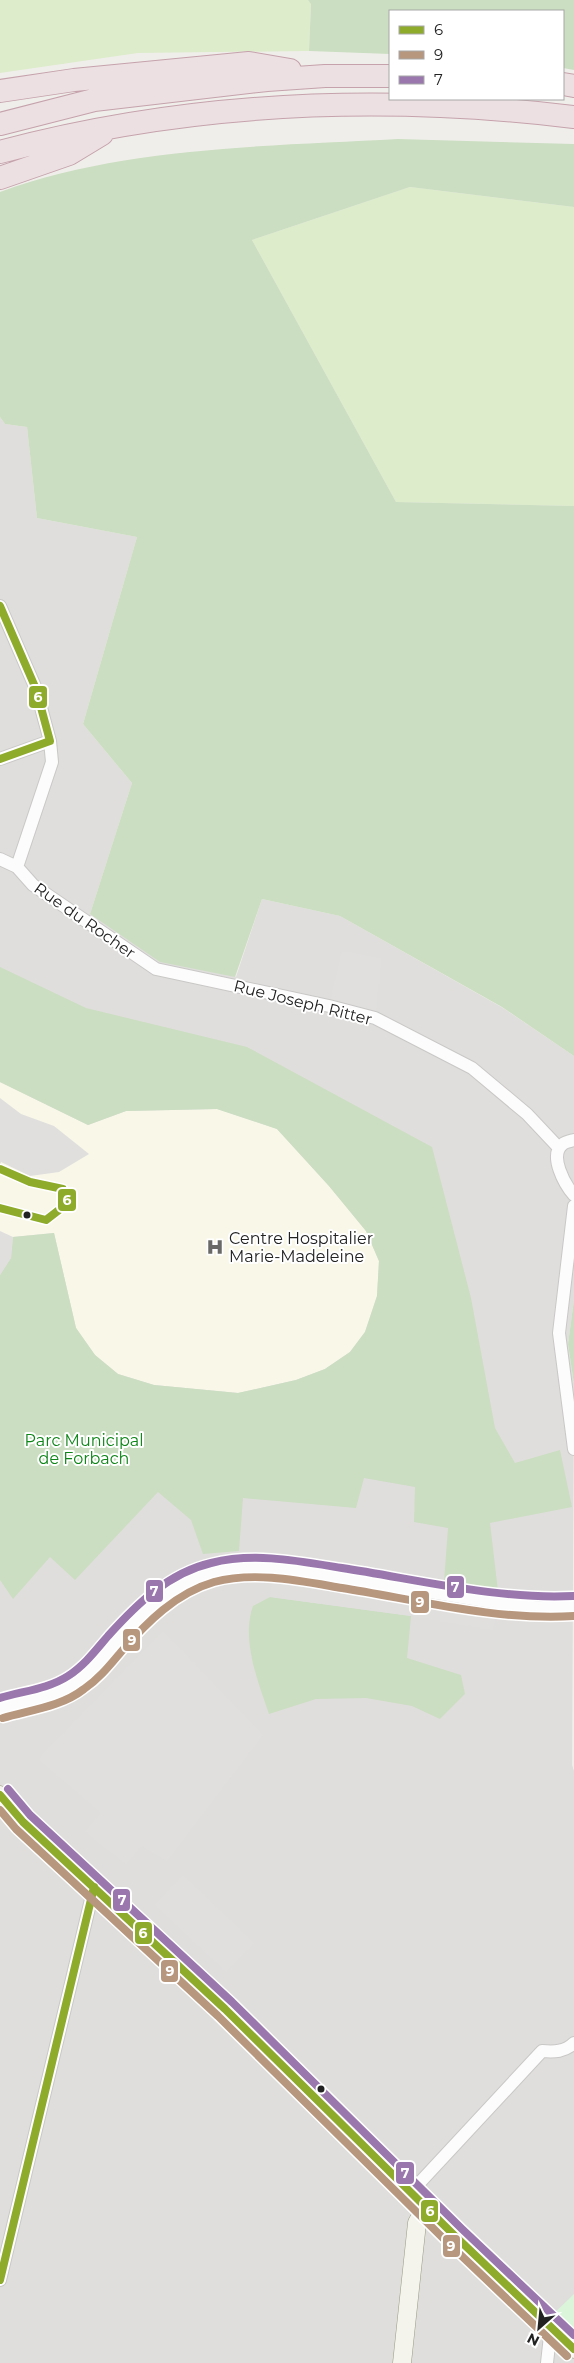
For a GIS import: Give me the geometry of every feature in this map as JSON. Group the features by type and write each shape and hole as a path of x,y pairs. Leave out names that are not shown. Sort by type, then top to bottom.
{"highway":[{"path":"0,91 74,80 250,63 325,76"},
{"path":"0,124 94,100 267,80 325,76 389,76"},
{"path":"0,152 44,140 116,126 222,112 350,104 498,108 574,117"},
{"path":"0,178 69,154 116,126"}],"main road":[{"path":"0,1795 23,1822 225,2009 426,2207 574,2349"},
{"path":"402,2363 417,2223 426,2207"}],"street":[{"path":"0,606 36,689 50,741 52,762 17,867"},
{"path":"0,759 50,741"},
{"name":"Rue du Rocher","path":"0,859 17,867 33,885 156,969"},
{"name":"Rue Joseph Ritter","path":"156,969 329,1006 375,1018 472,1068 527,1114 559,1148"},
{"path":"574,1140 563,1143 559,1148 557,1160 566,1187 574,1195"},
{"path":"574,1206 559,1333 574,1449"},
{"path":"0,1708 71,1686 87,1675 141,1615 179,1585 208,1572 240,1568 288,1569 507,1604 541,1608 574,1606"},
{"path":"0,2280 94,1887"},
{"path":"411,2192 542,2050 556,2052 569,2048 574,2043"},
{"path":"547,2363 551,2328"}],"shaded area":[{"path":"0,417 5,424 27,427 37,518 137,537 83,724 132,783 90,914 236,977 262,899 340,916 503,1008 574,1056 574,1300 568,1344 574,1384 572,1765 574,1771 574,2363 0,2363"},
{"path":"342,951 382,959 375,1018 329,1006"},
{"name":"Centre Hospitalier Marie-Madeleine","path":"0,1082 88,1125 126,1111 217,1109 277,1129 329,1186 366,1231 379,1261 377,1296 365,1332 350,1352 325,1369 296,1380 238,1393 154,1385 118,1374 95,1355 76,1328 54,1233 13,1237 0,1275"},
{"path":"0,1098 21,1114 54,1126 89,1154 59,1172 30,1176 1,1162 0,1166"},
{"path":"0,1231 13,1237 11,1258 0,1275"},
{"path":"273,1568 498,1603 493,1630 411,1616 270,1597"},
{"path":"163,1631 263,1735 167,1861 142,1846 126,1864 85,1832 101,1813 38,1759"},
{"path":"183,1875 254,1943 226,1972 155,1905"}],"green space":[{"path":"0,0 308,0 311,3 309,51 138,53 0,73"},
{"path":"308,0 574,0 574,70 564,68 564,10 389,10 389,54 309,51 311,4"},
{"path":"398,139 574,144 574,207 410,187 252,240 396,502 574,506 574,1056 502,1007 340,916 262,899 235,977 160,962 90,914 132,783 83,724 137,537 37,518 27,427 5,424 0,417 0,192 47,177 145,157 248,147"},
{"path":"410,187 574,207 574,506 396,502 252,240"},
{"name":"Parc Municipal de Forbach","path":"0,967 86,1008 247,1047 432,1147 471,1298 495,1428 515,1463 560,1450 572,1507 490,1523 498,1591 444,1582 448,1528 414,1522 415,1487 364,1478 356,1508 243,1498 239,1551 203,1554 191,1520 158,1492 75,1580 50,1557 13,1599 0,1580 0,1275 11,1258 13,1237 54,1233 76,1328 95,1355 118,1374 154,1385 238,1393 296,1380 325,1369 350,1352 365,1332 377,1296 379,1261 366,1231 329,1186 277,1129 217,1109 126,1111 88,1125 0,1082"},
{"path":"574,1300 574,1384 568,1344"},
{"path":"270,1597 411,1616 407,1658 461,1675 465,1694 440,1719 412,1706 366,1698 316,1699 269,1714 252,1660 249,1632 253,1606"},
{"path":"574,2294 574,2343 548,2319"}],"transit line":[{"name":"6","path":"0,606 36,689 50,741 0,759"},
{"name":"6","path":"0,1169 30,1182 63,1189 68,1203 46,1220 0,1208"},
{"name":"7","path":"0,1698 44,1687 68,1676 85,1663 130,1613 167,1582 195,1568 227,1560 244,1558 293,1560 487,1592 516,1595 573,1596"},
{"name":"9","path":"3,1718 55,1704 75,1695 99,1676 141,1630 175,1601 200,1587 230,1579 262,1577 294,1580 487,1613 545,1617 574,1616"},
{"name":"7","path":"8,1789 30,1815 232,2002 462,2229 574,2335"},
{"name":"6","path":"0,1795 23,1822 225,2009 455,2236 574,2349"},
{"name":"9","path":"0,1810 16,1829 218,2016 448,2243 567,2356"},
{"name":"6","path":"0,2280 94,1887"}],"place":[{"name":"Centre Hospitalier Marie-Madeleine","path":"215,1247"}]}
